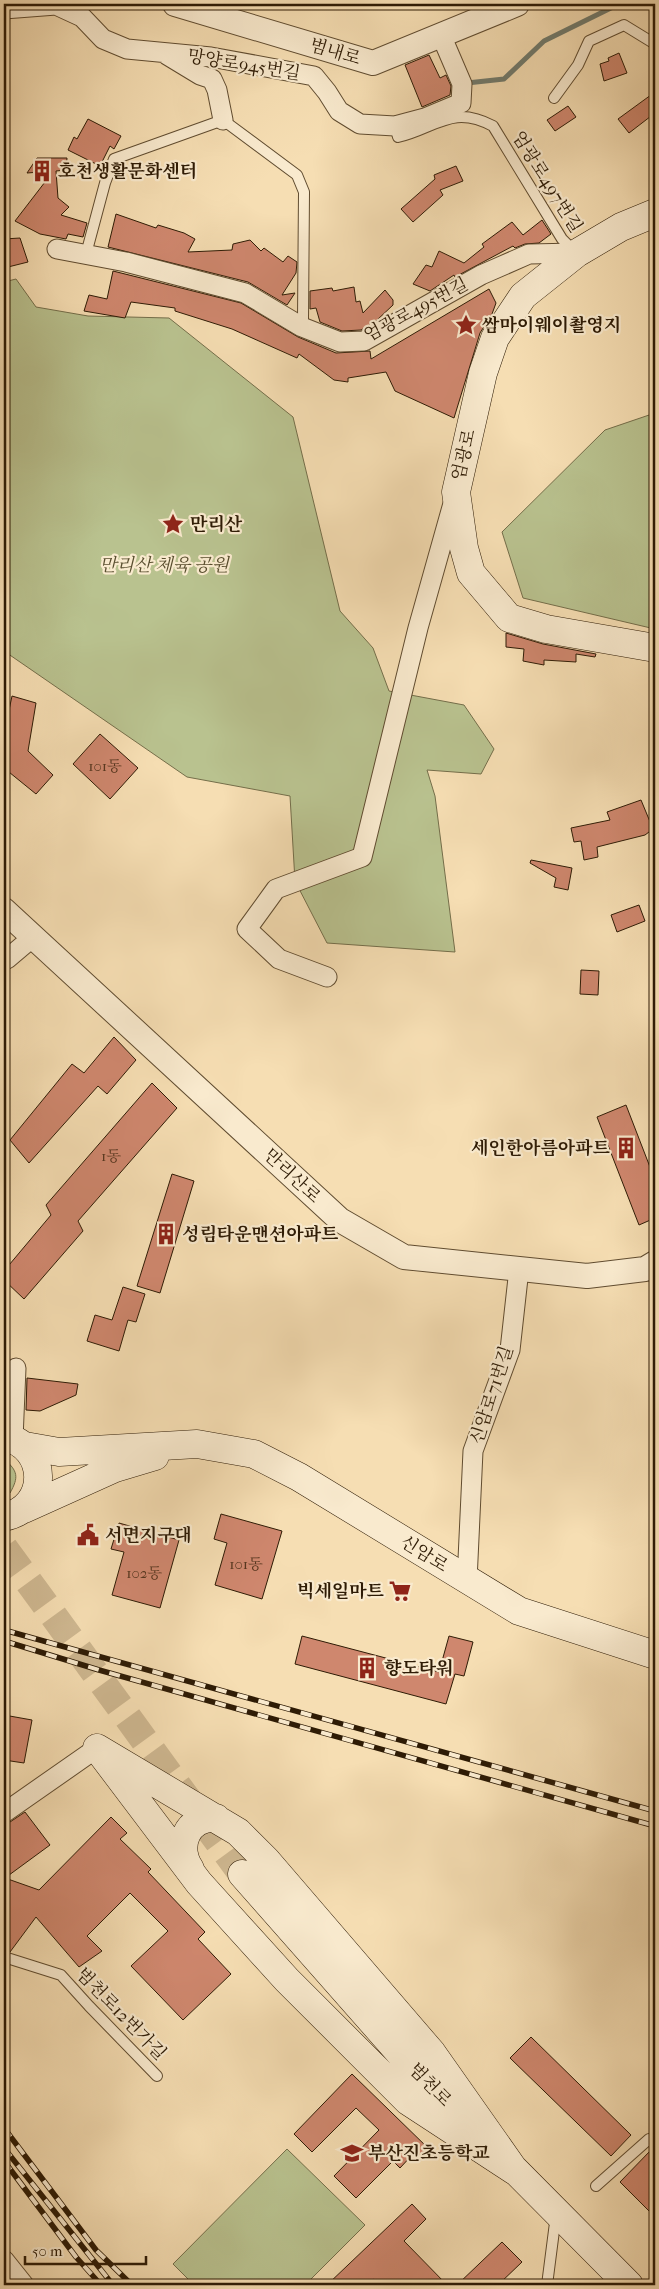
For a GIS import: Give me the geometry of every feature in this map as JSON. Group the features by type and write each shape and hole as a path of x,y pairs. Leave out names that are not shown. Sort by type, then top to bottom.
{"main road":[{"name":"엄광로","path":"655,213 620,227 577,254 523,296 495,338 483,373 456,492 464,548 471,573 509,618 546,629 655,648"},
{"path":"14,1440 60,1452 198,1444"},
{"path":"14,1440 34,1457 38,1471 38,1485 33,1498 14,1513"},
{"name":"신암로","path":"198,1444 254,1454 292,1473 519,1611 655,1655"},
{"path":"14,1513 114,1468 198,1444"},
{"path":"97,1748 238,1832 266,1860 432,2053 515,2170"},
{"path":"97,1748 199,1883 287,1980 408,2101 515,2170"},
{"path":"199,1883 185,1861 182,1847 185,1835 195,1824 208,1818 216,1818"},
{"name":"범천로","path":"242,1874 413,2068 630,2285"}],"street":[{"name":"범내로","path":"175,4 216,9 374,63 441,35 481,12 517,4"},
{"name":"망양로945번길","path":"4,9 56,5 82,17 103,39 127,49 211,57 314,76 339,111 360,124 395,126 424,118 461,103 462,84 441,35"},
{"path":"164,53 185,67 212,79 217,90 223,120"},
{"name":"엄광로495번길","path":"57,249 126,262 245,294 298,325 340,342 364,341 481,275 529,254 577,254"},
{"path":"327,977 279,959 247,928 276,889 362,857 418,628 456,492"},
{"name":"만리산로","path":"4,910 340,1220 404,1257 587,1276 645,1269 655,1263"},
{"path":"4,959 7,959 33,937"},
{"name":"신암로71번길","path":"467,1581 474,1450 510,1350 519,1269"},
{"path":"14,1440 16,1368"},
{"path":"4,1813 97,1748"},
{"path":"4,2260 24,2285"}],"lane":[{"path":"554,98 578,65 589,41 624,26 655,44"},
{"name":"엄광로497번길","path":"395,126 398,137 414,133 432,123 463,116 478,118 493,126 562,240 577,254"},
{"path":"86,254 105,183 114,159 223,120 297,175 304,192 303,320 298,325"},
{"name":"범천로12번가길","path":"4,1957 61,1975 158,2076"},
{"path":"596,2186 649,2139 655,2145"},
{"path":"547,2285 556,2212"}],"green space":[{"name":"만리산 체육 공원","path":"16,279 36,307 88,316 169,318 293,417 340,611 373,648 389,691 464,705 494,749 481,774 427,770 435,796 455,952 327,943 295,881 290,796 187,777 4,651 4,282"},
{"path":"655,413 655,629 523,598 502,532 605,430"},
{"path":"4,1459 12,1467 16,1478 10,1493 4,1496"},
{"path":"287,2149 365,2225 305,2285 194,2285 173,2264"}],"building":[{"path":"619,53 627,73 604,81 600,64 609,61 608,58"},
{"path":"429,55 440,78 446,75 451,86 450,95 422,107 405,65"},
{"path":"655,92 655,113 629,133 618,119"},
{"path":"568,106 576,117 555,131 547,120"},
{"path":"88,119 121,136 114,149 110,146 100,166 68,150 74,137 77,139"},
{"path":"37,158 67,158 66,170 56,171 58,198 69,207 61,215 87,223 83,237 68,234 66,239 40,234 15,221 45,182 38,180 40,172 27,173"},
{"path":"456,166 463,181 440,190 443,195 413,222 401,209 435,179 434,175"},
{"path":"116,214 156,228 158,225 184,233 195,239 188,252 232,250 233,244 250,240 261,251 264,248 283,262 288,256 297,262 296,273 282,295 295,293 287,305 248,282 108,247"},
{"path":"542,220 551,234 539,243 525,244 515,248 513,246 455,277 454,275 430,291 413,284 426,265 432,267 439,251 464,263 484,247 482,244 512,222 523,235"},
{"path":"20,238 28,262 4,268 4,239"},
{"path":"113,271 241,303 298,337 336,353 370,351 371,359 489,289 496,303 492,314 480,333 454,418 395,391 386,372 348,378 348,382 334,380 299,354 297,358 232,329 175,311 175,308 131,302 125,318 84,311 89,295 107,299"},
{"path":"354,287 356,302 360,301 363,313 385,290 393,300 393,305 376,321 361,330 342,331 320,322 316,308 310,309 310,291 332,288 333,291"},
{"path":"506,633 543,644 596,654 595,657 576,654 576,662 544,660 544,665 523,661 524,649 506,647"},
{"path":"12,696 36,703 28,751 53,775 36,794 4,768 4,734"},
{"path":"100,734 138,768 110,799 73,764"},
{"path":"641,800 653,829 645,835 597,847 598,857 584,860 581,841 574,842 571,828 610,820 607,812"},
{"path":"531,860 572,868 568,890 554,887 556,878 530,863"},
{"path":"639,905 645,921 617,932 611,915"},
{"path":"581,970 599,971 598,995 580,994"},
{"path":"114,1037 136,1060 107,1094 98,1086 29,1163 10,1140 72,1064 84,1073"},
{"path":"152,1083 177,1108 78,1221 83,1231 24,1299 4,1280 4,1271 51,1215 46,1205"},
{"name":"세인한아름아파트","path":"626,1105 655,1180 655,1218 639,1225 597,1117"},
{"name":"성림타운맨션아파트","path":"172,1174 194,1181 160,1293 137,1286"},
{"path":"123,1287 145,1294 136,1322 128,1320 119,1351 87,1341 95,1315 112,1320"},
{"path":"27,1378 78,1384 76,1395 40,1411 26,1410"},
{"path":"221,1514 282,1531 262,1599 215,1585 227,1543 214,1539"},
{"path":"119,1523 179,1540 160,1608 112,1595 124,1552 111,1549"},
{"name":"향도타워","path":"302,1636 439,1672 449,1636 473,1642 464,1676 455,1674 446,1704 295,1664"},
{"path":"4,1715 32,1720 24,1763 4,1760"},
{"path":"25,1812 50,1845 5,1878 39,1890 111,1817 127,1833 120,1839 151,1869 148,1872 205,1932 198,1939 231,1974 183,2020 131,1966 168,1931 130,1893 87,1936 102,1951 79,1967 36,1917 10,1952 4,1950 4,1824"},
{"path":"531,2037 631,2135 611,2156 510,2058"},
{"path":"352,2074 430,2150 420,2161 413,2154 400,2168 393,2161 356,2198 334,2176 379,2130 356,2108 312,2152 294,2134"},
{"path":"651,2150 655,2152 655,2217 620,2182"},
{"path":"412,2204 426,2219 404,2241 447,2285 380,2285 374,2279 367,2285 327,2285"},
{"path":"502,2242 522,2262 498,2285 457,2285"}],"waterway":[{"path":"467,83 504,79 544,41 619,4"}],"tunnel":[{"path":"4,1548 242,1874"}],"railway":[{"path":"4,1630 655,1811"},
{"path":"4,1641 99,1670 655,1826"},
{"path":"4,2128 96,2250 132,2285"},
{"path":"4,2148 113,2285"},
{"path":"4,2161 76,2257 101,2285"}],"place":[{"name":"호천생활문화센터","path":"42,171"},
{"name":"쌈마이웨이촬영지","path":"466,325"},
{"name":"만리산","path":"173,524"},
{"name":"세인한아름아파트","path":"626,1148"},
{"name":"성림타운맨션아파트","path":"166,1234"},
{"name":"서면지구대","path":"88,1535"},
{"name":"빅세일마트","path":"400,1591"},
{"name":"향도타워","path":"367,1668"},
{"name":"부산진초등학교","path":"352,2153"}]}
